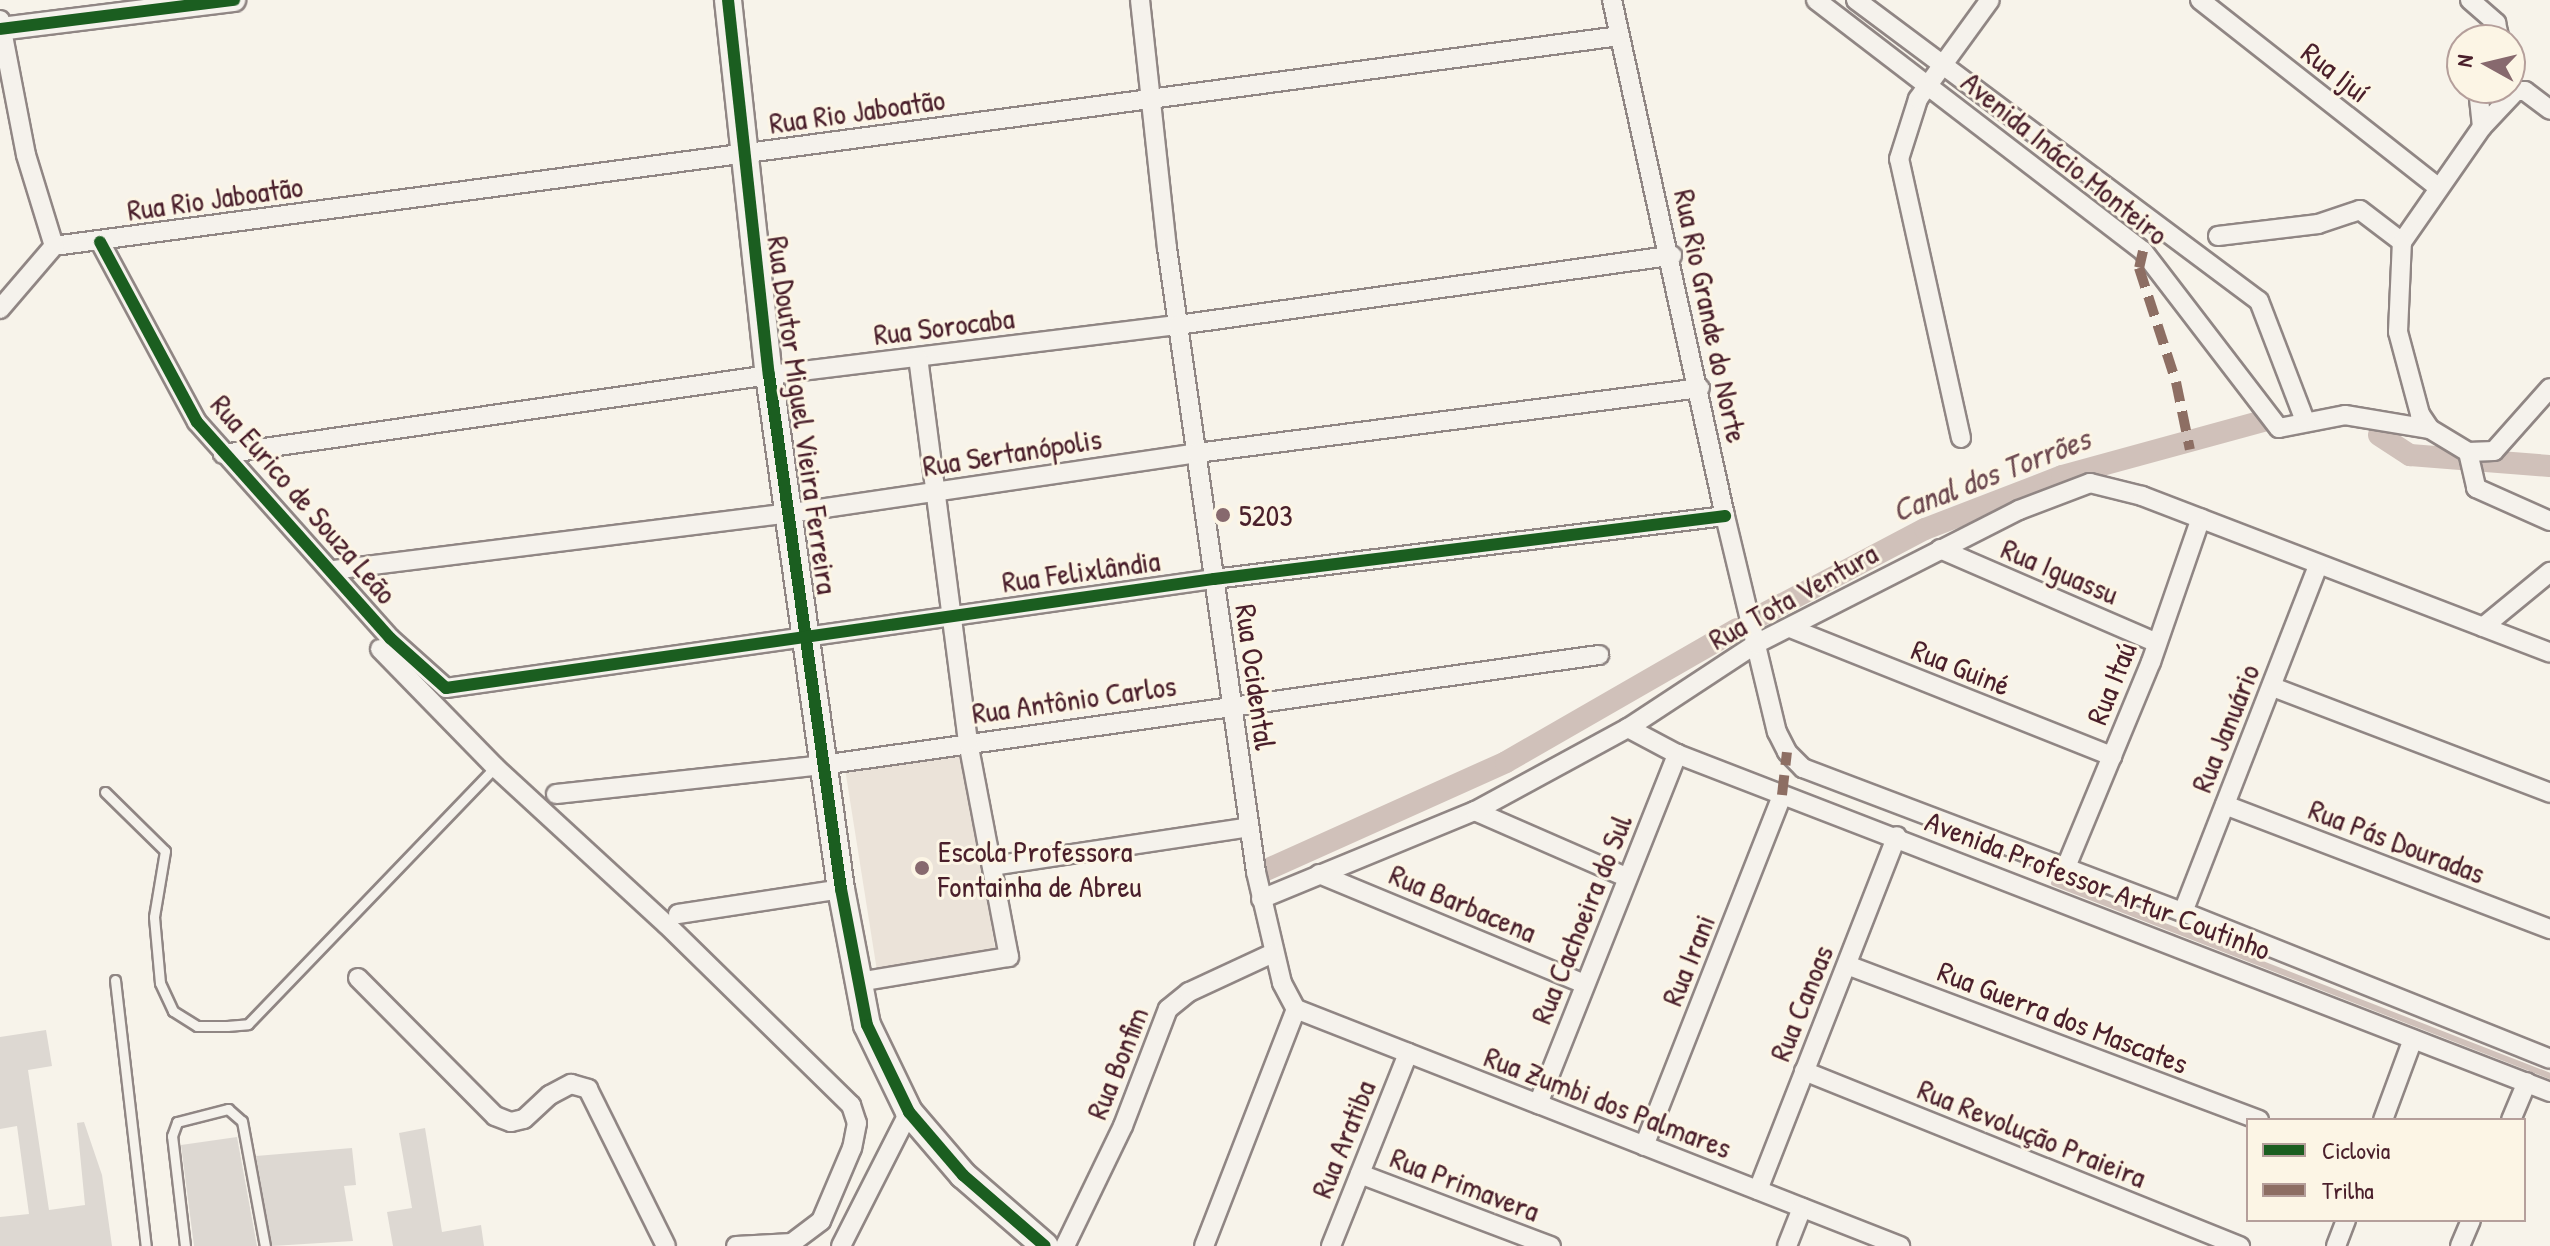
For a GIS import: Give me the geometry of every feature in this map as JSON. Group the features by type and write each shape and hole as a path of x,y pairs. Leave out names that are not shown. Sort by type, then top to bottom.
{"main road":[{"name":"Rua Doutor Miguel Vieira Ferreira","path":"728,0 741,156 769,375 808,637 822,765 841,889 872,1037 909,1112 963,1175 1045,1246"}],"street":[{"path":"0,309 54,246 26,155 1,26 234,0"},
{"name":"Rua Ocidental","path":"1140,0 1178,325 1249,827 1273,953 1296,1009"},
{"name":"Rua Rio Grande do Norte","path":"1612,0 1672,256 1725,516 1756,644"},
{"name":"Avenida Inácio Monteiro","path":"1816,0 2143,251 2279,428 2305,421 2259,301 1856,0"},
{"path":"1961,438 1899,159 1908,118 1928,83 1990,0"},
{"name":"Rua Ijuí","path":"2200,0 2438,187"},
{"path":"2470,0 2496,24"},
{"name":"Rua Rio Jaboatão","path":"54,246 1619,36"},
{"path":"2430,429 2416,401 2398,332 2402,242 2482,127 2516,91 2525,91 2550,110"},
{"path":"2480,104 2482,127"},
{"path":"2218,236 2318,224 2360,210 2402,242"},
{"name":"Rua Eurico de Souza Leão","path":"100,242 197,422 223,454 333,570 390,638 446,688"},
{"name":"Rua Sorocaba","path":"223,454 769,375 1178,325 1672,256"},
{"path":"859,982 1004,962 1008,947 968,742 918,359"},
{"name":"Rua Sertanópolis","path":"333,570 791,513 1197,453 1700,388"},
{"path":"2305,421 2345,415 2430,429 2468,454 2494,451 2550,388"},
{"path":"2468,454 2471,481 2481,492 2550,521"},
{"name":"Rua Tota Ventura","path":"1261,899 1475,811 1628,728 1756,644 1940,549 2090,483 2201,518 2550,653"},
{"name":"Rua Felixlândia","path":"446,688 1214,579 1725,516"},
{"name":"Rua Itaú","path":"2066,867 2157,643 2201,518"},
{"name":"Rua Iguassu","path":"1940,549 2157,643"},
{"name":"Rua Januário","path":"2183,912 2318,565"},
{"path":"2483,627 2550,572"},
{"name":"Rua Guiné","path":"1790,628 2112,756"},
{"name":"Avenida Professor Artur Coutinho","path":"1756,644 1777,732 1803,768 2183,912 2550,1059"},
{"path":"380,649 495,767 666,924 856,1113 852,1148 812,1232 792,1243 736,1246"},
{"name":"Rua Antônio Carlos","path":"556,794 822,765 1231,704 1599,655"},
{"path":"2273,687 2550,793"},
{"name":"Avenida Professor Artur Coutinho","path":"1628,728 1677,754 1897,836 2550,1092"},
{"name":"Rua Cachoeira do Sul","path":"1538,1104 1677,754"},
{"name":"Rua Irani","path":"1644,1146 1782,795"},
{"name":"Rua Pás Douradas","path":"2225,805 2550,929"},
{"path":"1475,811 1626,877"},
{"path":"992,866 1249,827"},
{"name":"Rua Canoas","path":"1758,1190 1897,836"},
{"name":"Rua Barbacena","path":"1319,874 1585,984"},
{"path":"678,914 841,889"},
{"name":"Rua Bonfim","path":"1065,1246 1123,1126 1168,1009 1189,992 1273,953"},
{"name":"Rua Guerra dos Mascates","path":"1847,965 2254,1118"},
{"path":"358,978 495,1116 511,1122 524,1119 550,1095 571,1084 588,1089 666,1246"},
{"path":"1204,1246 1296,1009"},
{"name":"Rua Zumbi dos Palmares","path":"1296,1009 1900,1246"},
{"path":"2384,1118 2413,1039"},
{"name":"Rua Aratiba","path":"1331,1246 1408,1053"},
{"name":"Rua Revolução Praieira","path":"1804,1071 2240,1246"},
{"path":"2512,1118 2527,1082"},
{"path":"841,1246 909,1112"},
{"name":"Rua Primavera","path":"1360,1174 1551,1246"},
{"path":"1787,1246 1802,1208"},
{"path":"2336,1246 2345,1222"},
{"path":"2460,1246 2470,1222"}],"lane":[{"path":"105,792 165,851 154,917 160,983 173,1011 197,1026 227,1026 248,1024 495,767"},
{"path":"115,980 146,1246"},
{"path":"185,1246 172,1136 177,1122 228,1109 242,1121 265,1246"}],"shaded area":[{"name":"Escola Professora Fontainha de Abreu","path":"964,753 997,962 879,981 845,772"}],"building":[{"path":"46,1030 52,1066 28,1070 49,1210 85,1205 77,1123 84,1122 102,1175 112,1246 0,1246 0,1217 29,1214 17,1126 0,1129 0,1037"},
{"path":"425,1128 442,1232 481,1225 484,1246 393,1246 387,1212 412,1208 399,1133"},
{"path":"237,1137 257,1246 194,1246 181,1145"},
{"path":"352,1148 356,1185 344,1186 353,1241 272,1246 256,1156"}],"waterway":[{"name":"Canal dos Torrões","path":"1754,619 1925,529 2062,476 2263,421"},
{"name":"Canal dos Torrões","path":"2379,435 2410,455 2550,466"},
{"path":"1266,870 1506,762 1737,629"},
{"path":"2054,883 2550,1076"}],"marked path":[{"path":"2143,251 2139,268 2176,382 2190,450"},
{"path":"1782,795 1787,752"}],"cycle path":[{"path":"0,29 234,0"},
{"path":"728,0 769,375 841,889 867,1025 909,1112 963,1175 1045,1246"},
{"path":"100,242 197,422 390,638 446,688 1214,579 1725,516"}],"place":[{"name":"5203","path":"1223,515"},
{"name":"Escola Professora Fontainha de Abreu","path":"922,868"}]}
